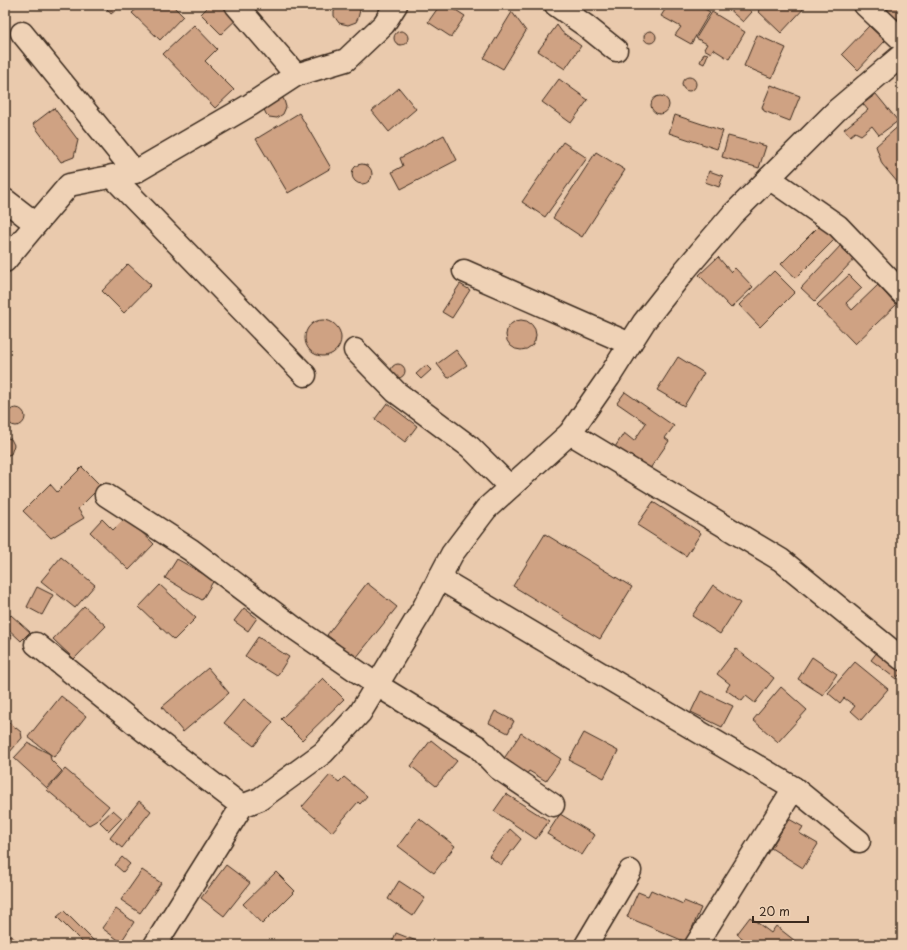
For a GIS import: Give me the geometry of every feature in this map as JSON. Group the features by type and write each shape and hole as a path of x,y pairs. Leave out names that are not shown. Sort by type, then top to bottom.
{"street":[{"path":"236,5 296,75"},
{"path":"5,261 69,185 135,172 250,105 296,75 346,60 384,24 396,5"},
{"path":"556,5 616,50"},
{"path":"865,5 902,40"},
{"path":"22,33 135,172"},
{"path":"156,945 242,806 260,799 323,753 360,713 424,607 452,554 486,508 570,433 609,377 644,322 689,264 732,214 837,110 902,55"},
{"path":"112,176 305,375"},
{"path":"769,178 838,226 902,293"},
{"path":"5,200 36,224"},
{"path":"464,271 630,344"},
{"path":"355,350 396,392 470,447 510,487"},
{"path":"570,433 781,560 902,659"},
{"path":"106,495 191,550 297,630 377,685 478,747 498,768 553,805"},
{"path":"439,578 794,788 859,842"},
{"path":"36,644 143,730 242,806"},
{"path":"696,945 794,788"},
{"path":"586,945 630,871"}],"building":[{"path":"104,5 122,5 111,14"},
{"path":"141,5 172,5 183,16 160,40 132,13"},
{"path":"210,5 229,5 240,16 221,34 201,14"},
{"path":"336,5 358,5 360,10 356,22 348,25 339,23 334,16"},
{"path":"440,5 448,5 465,16 451,37 428,22"},
{"path":"668,5 698,5 710,12 691,44 675,35 681,27 661,16"},
{"path":"745,5 752,12 743,22 725,6"},
{"path":"764,5 807,5 781,33 758,11"},
{"path":"891,5 899,5 902,9 902,15 896,20 887,12"},
{"path":"512,12 526,31 503,69 484,58"},
{"path":"712,12 745,32 729,59 713,49 711,53 704,49 707,44 696,38"},
{"path":"194,25 217,49 205,61 234,90 215,108 163,54"},
{"path":"557,25 562,32 581,46 565,69 538,51"},
{"path":"869,26 885,41 858,70 842,54"},
{"path":"398,31 404,31 408,35 408,41 404,45 398,45 394,41 394,35"},
{"path":"648,31 652,31 656,37 652,43 648,43 644,39 644,35"},
{"path":"757,35 786,48 772,78 744,66"},
{"path":"704,53 708,54 704,64 700,62"},
{"path":"689,77 694,79 696,84 694,89 689,91 684,89 682,84 684,79"},
{"path":"559,79 588,100 571,123 542,102"},
{"path":"771,85 800,96 790,121 764,111 762,107"},
{"path":"399,88 416,109 389,132 372,111"},
{"path":"876,94 898,121 879,135 872,126 861,135 855,132 850,136 844,129 868,110 863,104"},
{"path":"656,96 664,96 669,101 667,112 664,114 656,114 651,109 651,101"},
{"path":"282,97 286,107 283,114 277,118 269,117 263,107"},
{"path":"54,108 78,140 74,157 61,162 33,124"},
{"path":"299,113 331,168 288,193 256,139"},
{"path":"675,115 723,131 717,149 669,133"},
{"path":"902,123 902,180 898,183 882,164 876,146"},
{"path":"444,135 457,160 401,189 392,172 403,166 400,158"},
{"path":"728,136 766,146 759,168 722,157"},
{"path":"563,142 587,158 545,217 522,202"},
{"path":"596,152 625,170 582,237 553,218"},
{"path":"362,164 369,167 372,174 369,181 362,184 355,181 352,174 355,167"},
{"path":"709,171 723,176 719,187 705,182"},
{"path":"821,224 836,238 796,278 781,264"},
{"path":"842,244 856,257 815,301 801,288"},
{"path":"718,257 731,272 735,268 753,287 731,308 699,275"},
{"path":"128,264 151,285 124,313 102,291"},
{"path":"774,271 795,292 760,327 739,305"},
{"path":"849,275 862,288 846,303 852,310 878,285 896,305 855,344 817,305"},
{"path":"460,284 470,290 452,318 442,312"},
{"path":"323,320 333,323 338,328 341,338 338,348 333,353 323,356 313,353 308,348 305,338 308,328 313,323"},
{"path":"521,320 532,324 536,335 532,346 521,350 510,346 506,335 510,324"},
{"path":"456,350 467,365 448,378 437,364"},
{"path":"678,357 704,373 684,406 657,390"},
{"path":"395,364 401,364 405,368 405,374 401,378 395,378 391,374 391,368"},
{"path":"426,365 431,370 421,379 416,374"},
{"path":"625,392 674,426 665,438 669,441 649,470 615,447 624,433 634,441 646,423 617,403"},
{"path":"387,403 417,426 405,442 375,419"},
{"path":"16,408 22,411 25,417 22,423 16,426 10,423 7,417 10,411"},
{"path":"5,437 11,439 14,445 11,454 5,456"},
{"path":"82,467 101,486 78,509 84,518 51,538 23,511 50,484 57,492"},
{"path":"653,502 701,533 686,556 637,525"},
{"path":"126,517 154,544 129,570 90,532 102,519 113,530"},
{"path":"545,534 632,587 600,639 513,586"},
{"path":"61,557 95,585 75,608 41,581"},
{"path":"177,559 214,580 202,600 165,578"},
{"path":"367,583 397,607 356,658 327,635"},
{"path":"160,585 196,618 174,640 139,607"},
{"path":"713,585 740,603 720,634 692,616"},
{"path":"37,587 53,595 42,615 27,607"},
{"path":"84,606 106,626 74,659 53,639"},
{"path":"244,608 257,618 248,631 234,621"},
{"path":"11,615 30,632 21,641 5,626 5,621"},
{"path":"5,631 12,637 5,646"},
{"path":"258,637 289,657 277,676 245,656"},
{"path":"881,647 902,663 902,677 899,675 896,679 871,660"},
{"path":"736,649 774,678 755,703 746,696 742,701 726,690 730,684 717,674"},
{"path":"812,657 837,674 823,695 798,679"},
{"path":"855,662 888,689 861,720 851,711 855,706 844,698 840,703 828,693"},
{"path":"208,668 229,693 183,732 162,707"},
{"path":"323,678 344,699 302,740 281,719"},
{"path":"781,687 807,710 778,742 753,720"},
{"path":"701,691 733,706 722,727 691,712"},
{"path":"61,696 86,716 54,757 28,737"},
{"path":"244,699 273,722 254,746 224,723"},
{"path":"495,711 514,721 508,733 489,723"},
{"path":"5,719 21,732 22,738 9,753 5,750"},
{"path":"521,733 561,759 546,781 529,771 525,776 503,760"},
{"path":"584,733 618,751 604,778 569,760"},
{"path":"431,740 457,761 436,786 411,766"},
{"path":"28,743 50,754 51,760 62,771 47,788 14,758"},
{"path":"65,769 109,806 96,821 89,825 47,790"},
{"path":"330,775 339,782 344,777 367,796 360,804 358,802 332,832 302,807"},
{"path":"506,794 549,821 536,839 494,811"},
{"path":"139,801 151,811 122,848 110,838"},
{"path":"113,810 122,818 109,831 100,822"},
{"path":"560,814 595,835 582,855 547,834"},
{"path":"419,818 455,846 434,873 398,846"},
{"path":"789,819 803,827 799,833 818,844 803,868 771,848"},
{"path":"510,829 521,839 501,865 489,856"},
{"path":"122,857 130,864 123,872 115,865"},
{"path":"226,865 250,883 224,916 201,898"},
{"path":"142,870 161,883 140,913 121,900"},
{"path":"276,872 295,891 262,924 243,904"},
{"path":"399,881 425,898 413,916 388,899"},
{"path":"651,890 683,904 684,901 701,908 686,942 627,917 638,892 648,896"},
{"path":"116,909 134,922 121,942 102,928"},
{"path":"64,911 98,945 85,945 57,917"},
{"path":"750,917 771,933 776,926 799,944 751,945 737,934"},
{"path":"5,932 16,940 12,945 5,945"},
{"path":"396,933 424,944 424,945 391,945"}]}
